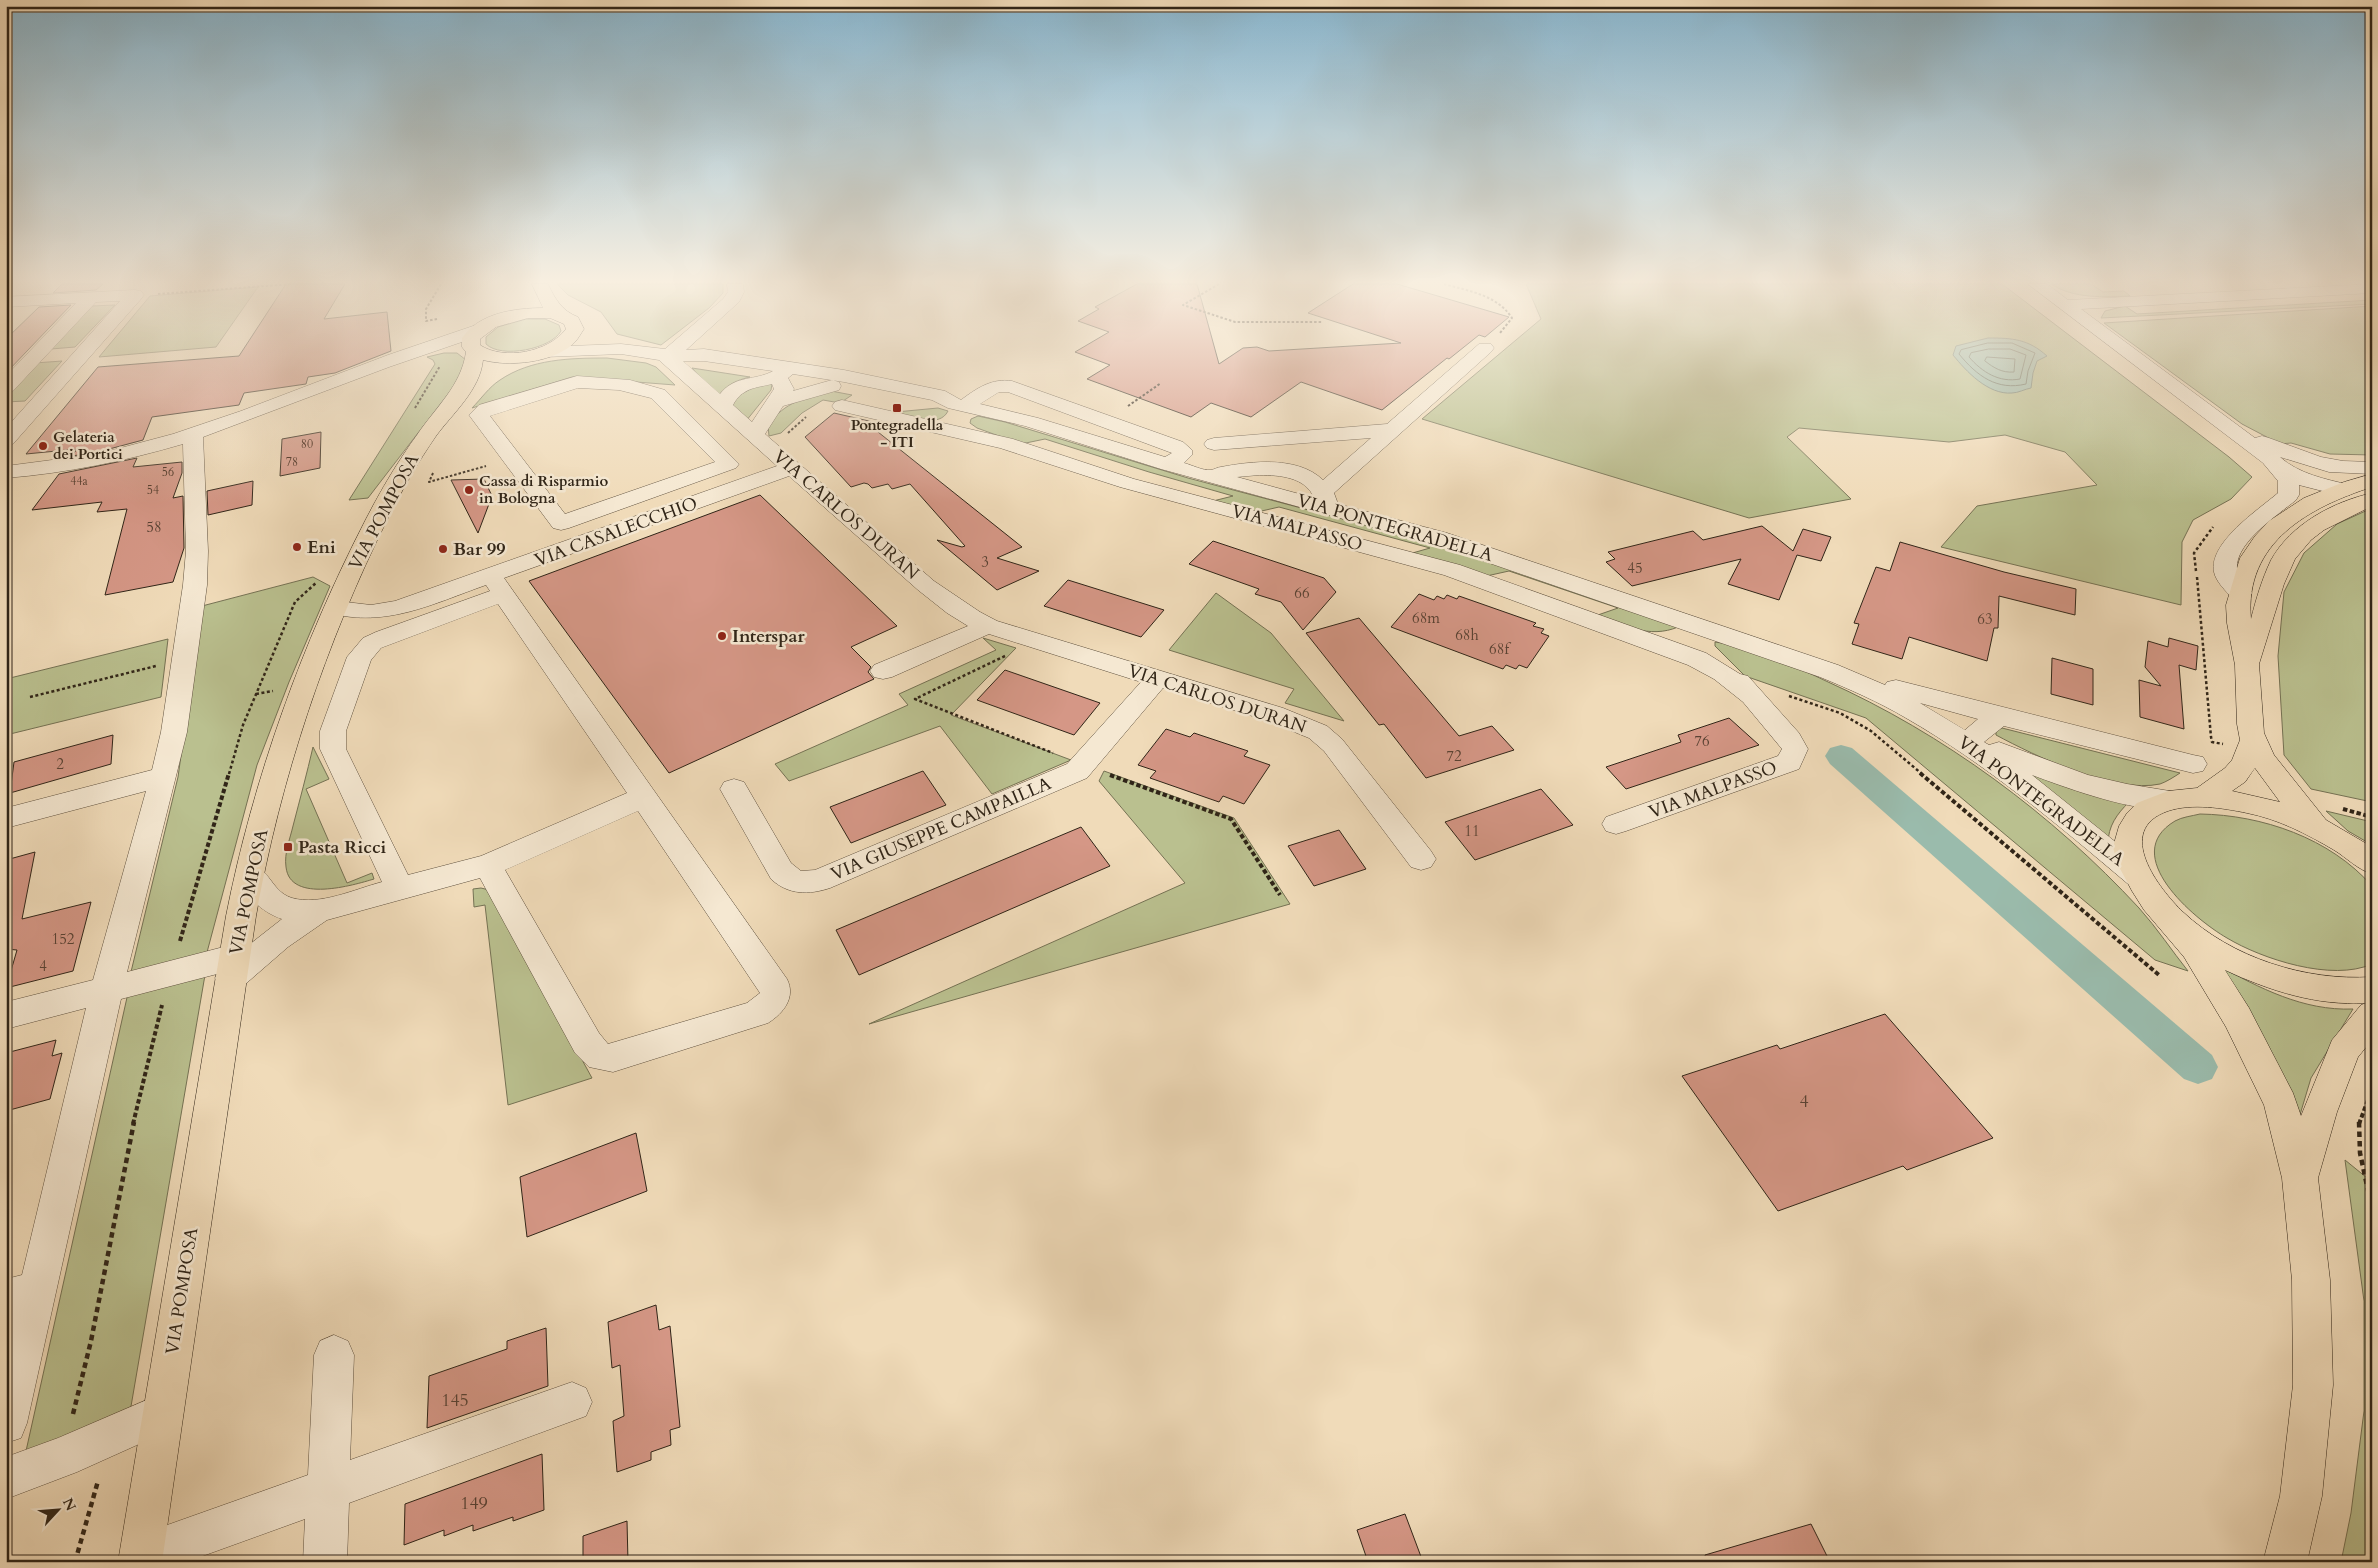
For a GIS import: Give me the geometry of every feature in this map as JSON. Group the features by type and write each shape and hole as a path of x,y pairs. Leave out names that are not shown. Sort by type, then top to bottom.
{"main road":[{"name":"VIA POMPOSA","path":"140,1559 233,967 250,876 267,809 292,723 336,608 362,548 386,502 419,447 468,380 475,363 475,357"},
{"name":"VIA POMPOSA","path":"496,357 510,357"},
{"name":"VIA POMPOSA","path":"448,407 482,382 524,357"},
{"path":"2204,797 2244,764 2253,740 2247,664 2240,632 2238,607 2250,559 2269,532 2299,510 2342,490 2369,493"},
{"path":"2247,664 2258,640 2275,578 2284,557 2307,531 2369,493"},
{"path":"2253,740 2265,760 2316,827"},
{"name":"VIA PONTEGRADELLA","path":"2370,860 2316,827 2265,807 2221,798 2184,797 2154,805 2134,820 2128,842 2132,867 2146,889 2183,928 2216,951 2250,968 2309,988 2356,992 2372,990"},
{"path":"2146,889 2196,948 2238,1018 2281,1104 2300,1178 2311,1280 2313,1385 2301,1496 2285,1562"},
{"path":"2300,1178 2320,1112 2344,1050 2372,1015"}],"street":[{"path":"6,387 35,357"},
{"path":"6,440 80,357"},
{"path":"6,472 68,465 104,458 193,434 400,357"},
{"name":"VIA CARLOS DURAN","path":"670,357 754,436 940,596 970,618 988,626 1274,714 1318,732 1332,745 1421,860"},
{"name":"VIA PONTEGRADELLA","path":"671,357 686,364 784,372 938,395 966,407"},
{"path":"1325,499 1392,430 1475,357"},
{"path":"2136,357 2213,415 2282,460 2309,482 2342,490"},
{"name":"VIA PONTEGRADELLA","path":"784,372 832,386 867,393 870,398 910,407 925,405 966,407 1031,422 1206,475 1325,499 1829,671 1881,692 1943,727 2015,776 2146,889"},
{"path":"722,407 727,396 733,390 752,381 784,372 784,389 754,436"},
{"path":"577,382 594,382 646,389 658,394 729,464 660,488 562,523 480,415 481,412 577,382"},
{"path":"948,431 966,407 992,386 1002,384 1104,422 1176,446 1182,450 1182,455 1168,464"},
{"path":"777,402 832,386"},
{"name":"VIA MALPASSO","path":"842,406 1006,444 1126,483 1452,570 1641,638 1714,667 1745,689"},
{"path":"6,413 32,410"},
{"path":"1080,437 1104,422"},
{"path":"1214,444 1392,430"},
{"path":"6,1423 22,1294 107,989 164,777 174,732 195,585 197,551 193,434"},
{"path":"2282,460 2333,467 2372,468"},
{"path":"2240,593 2226,574 2225,564 2230,552 2246,531 2288,495 2289,481 2282,460"},
{"name":"VIA CASALECCHIO","path":"445,604 497,585 654,518 791,468"},
{"path":"660,488 679,509"},
{"path":"635,497 654,518"},
{"path":"488,865 587,1043 596,1055 602,1058 630,1052 757,1013 767,1007 776,994 776,988 497,585"},
{"path":"336,608 364,612 445,604"},
{"path":"400,889 333,749 333,731 359,657 364,649 445,604"},
{"path":"883,671 988,626"},
{"name":"VIA MALPASSO","path":"1641,638 1675,637 1705,628"},
{"name":"VIA MALPASSO","path":"1616,824 1789,762 1794,753 1793,744 1717,660 1705,644 1702,634 1705,628"},
{"name":"VIA PONTEGRADELLA","path":"1829,671 2192,764"},
{"name":"VIA GIUSEPPE CAMPAILLA","path":"734,788 781,871 788,878 808,883 820,880 1077,770 1157,679"},
{"name":"VIA PONTEGRADELLA","path":"1970,739 1999,716"},
{"name":"VIA PONTEGRADELLA","path":"1943,727 2071,781 2142,798 2172,800"},
{"path":"6,818 164,777"},
{"path":"250,876 277,905 288,910 318,911 488,865 644,797"},
{"path":"6,1016 170,972 233,967 318,911"},
{"path":"325,1562 334,1355"},
{"name":"VIA POMPOSA","path":"140,1559 572,1402"},
{"path":"6,1478 62,1457 163,1413"}],"path":[{"path":"1104,422 1161,383"},
{"path":"434,473 429,482 512,458"},
{"path":"75,1562 100,1473 62,1457 91,1341 140,1090 170,972 243,725 295,602 313,586"},
{"path":"30,696 184,660"},
{"path":"1745,689 1806,701 1840,714 1871,731 2159,975"},
{"path":"2372,1090 2359,1122 2360,1153 2372,1209"}],"green space":[{"path":"427,357 462,357 466,360 461,377 368,498 349,500 435,364 433,360"},
{"path":"1496,357 2098,357 2229,457 2252,477 2231,499 2193,520 2182,542 2181,605 1941,547 1977,506 2097,485 2065,452 2005,435 1949,442 1799,428 1787,437 1851,499 1749,518 1422,419"},
{"path":"2151,357 2372,357 2372,455 2330,454 2291,443 2280,444 2242,424"},
{"path":"607,358 646,363 656,367 675,385 572,377 472,408 496,383 512,373 525,368 565,359"},
{"path":"62,361 25,401 6,402 6,394 35,363"},
{"path":"692,368 750,377 724,389 718,397"},
{"path":"766,380 772,384 771,390 746,421 732,407 733,399"},
{"path":"831,391 852,395 840,403 823,400 802,413 781,433 769,436 768,425 781,411 796,402"},
{"path":"938,408 948,411 944,416 932,420 924,420 896,412"},
{"path":"978,416 1005,422 1188,478 1437,544 1678,627 1657,632 1626,627 1595,616 1618,608 1509,571 1482,577 1409,554 1430,548 1279,507 1253,513 1213,501 1233,496 1045,439 1021,444 977,428 970,423 971,419"},
{"path":"2372,508 2372,644 2366,645 2372,650 2372,802 2311,789 2284,755 2278,656 2284,592 2304,553 2337,524"},
{"path":"313,577 330,586 289,682 257,765 206,956 130,976 178,777 202,606"},
{"path":"1216,593 1271,633 1344,721 1285,703 1294,689 1169,650"},
{"path":"983,638 1016,648 951,715 1071,760 992,794 940,726 789,781 775,764 908,705 899,694 996,650"},
{"path":"168,639 161,697 6,735 6,679"},
{"path":"1715,642 1729,644 1772,657 1813,675 1870,702 1954,751 1994,779 2070,840 2139,908 2188,971 2155,960 1866,718 1745,676 1715,646"},
{"path":"2002,728 2180,773 2160,784 2141,786 2120,784 2075,771 2032,753 1996,735 1996,730"},
{"path":"313,747 329,779 306,789 347,883 372,873 374,879 338,888 310,889 299,885 290,878 286,867 287,851"},
{"path":"1999,758 2129,802 2114,821 2108,838 2108,844"},
{"path":"1104,771 1234,818 1290,904 869,1024 1185,883 1099,781"},
{"path":"2326,811 2372,822 2372,845 2348,831"},
{"path":"2200,814 2247,819 2294,832 2315,842 2355,869 2372,886 2372,964 2356,969 2337,970 2298,966 2242,946 2213,929 2197,916 2181,902 2167,885 2158,868 2154,851 2160,835 2175,821"},
{"path":"473,889 489,890 592,1078 508,1105 485,905 474,907"},
{"path":"2217,965 2266,990 2299,1002 2335,1009 2353,1009 2311,1078 2299,1118"},
{"path":"205,975 129,1418 24,1460 128,993"},
{"path":"2345,1160 2372,1182 2372,1562 2341,1562 2351,1513 2364,1411 2364,1301"}],"water":[{"path":"1955,357 2045,357 2037,361 2031,388 2012,393 2003,393 1986,386 1964,368"}],"building":[{"path":"6,357 21,357 6,373"},
{"path":"224,357 375,357 335,373 308,377 306,384 244,393 239,405 152,417 143,440 98,452 72,456 77,449 26,454 98,367"},
{"path":"1089,357 1217,357 1219,364 1229,357 1451,357 1447,358 1382,410 1301,382 1251,417 1211,403 1191,417 1087,379 1110,365"},
{"path":"834,413 882,424 878,432 1022,547 997,558 1039,571 997,590 937,540 962,547 965,546 910,484 892,489 888,484 872,488 864,483 851,487 805,437"},
{"path":"321,432 320,468 280,476 282,439"},
{"path":"137,458 133,467 182,462 182,473 173,498 183,496 184,548 173,582 105,595 127,509 97,512 102,502 32,510 59,474"},
{"path":"484,479 492,496 478,533 451,480"},
{"path":"253,481 252,505 208,515 207,491"},
{"name":"Interspar","path":"760,495 897,626 851,647 871,667 868,672 874,679 669,773 529,581"},
{"path":"1762,526 1793,551 1803,529 1831,537 1821,561 1797,555 1779,600 1728,584 1741,559 1632,586 1606,562 1615,559 1608,552 1693,531 1703,540"},
{"path":"1213,541 1324,578 1336,592 1303,630 1281,602 1255,594 1259,589 1189,564"},
{"path":"1900,542 2004,572 2076,589 2075,615 1999,596 1998,628 1994,628 1987,661 1909,637 1902,659 1852,644 1859,624 1854,623 1876,567 1890,571"},
{"path":"1068,580 1164,610 1141,637 1044,606"},
{"path":"1419,594 1434,600 1437,596 1444,599 1447,595 1457,599 1459,596 1536,623 1533,626 1544,629 1541,633 1549,636 1527,668 1519,665 1516,669 1506,665 1503,669 1391,627"},
{"path":"1359,618 1459,736 1492,726 1514,750 1426,778 1384,724 1379,725 1306,633"},
{"path":"2169,638 2198,646 2196,670 2179,665 2184,729 2140,717 2139,680 2161,686 2145,667 2148,641 2168,647"},
{"path":"2052,658 2093,669 2093,705 2051,694"},
{"path":"1005,670 1100,703 1074,735 977,700"},
{"path":"1729,718 1759,745 1626,789 1606,767 1681,742 1678,735"},
{"path":"1166,729 1190,737 1194,733 1248,751 1244,756 1270,765 1244,804 1223,796 1219,802 1150,778 1156,771 1138,765"},
{"path":"113,735 111,764 10,793 14,762"},
{"path":"923,771 946,805 851,843 830,807"},
{"path":"1541,789 1573,825 1475,860 1445,822"},
{"path":"1081,827 1110,866 859,975 836,930"},
{"path":"1339,830 1366,869 1314,886 1288,846"},
{"path":"35,852 22,919 91,902 73,971 6,988 17,950 6,949 6,860"},
{"path":"1885,1014 1993,1138 1907,1170 1903,1166 1778,1211 1682,1076 1777,1045 1780,1049"},
{"path":"56,1040 52,1056 62,1053 50,1099 6,1111 6,1053"},
{"path":"636,1133 647,1191 527,1237 520,1177"},
{"path":"656,1305 659,1330 670,1326 680,1427 670,1430 671,1445 651,1452 651,1460 617,1472 613,1421 624,1416 620,1365 612,1368 608,1322"},
{"path":"546,1328 548,1386 427,1428 429,1376 507,1349 507,1341"},
{"path":"542,1454 544,1510 513,1521 513,1517 473,1531 473,1525 444,1536 444,1530 404,1545 405,1504"},
{"path":"1405,1514 1423,1562 1368,1562 1357,1530"},
{"path":"627,1521 628,1562 583,1562 583,1536"},
{"path":"1811,1524 1830,1562 1706,1562 1705,1555"}],"waterway":[{"path":"1841,756 2198,1067"}],"place":[{"name":"Pontegradella - ITI","path":"897,408"},
{"name":"Gelateria dei Portici","path":"43,446"},
{"name":"Cassa di Risparmio in Bologna","path":"469,490"},
{"name":"Eni","path":"297,547"},
{"name":"Bar 99","path":"443,549"},
{"name":"Interspar","path":"722,636"},
{"name":"Pasta Ricci","path":"288,847"}]}
